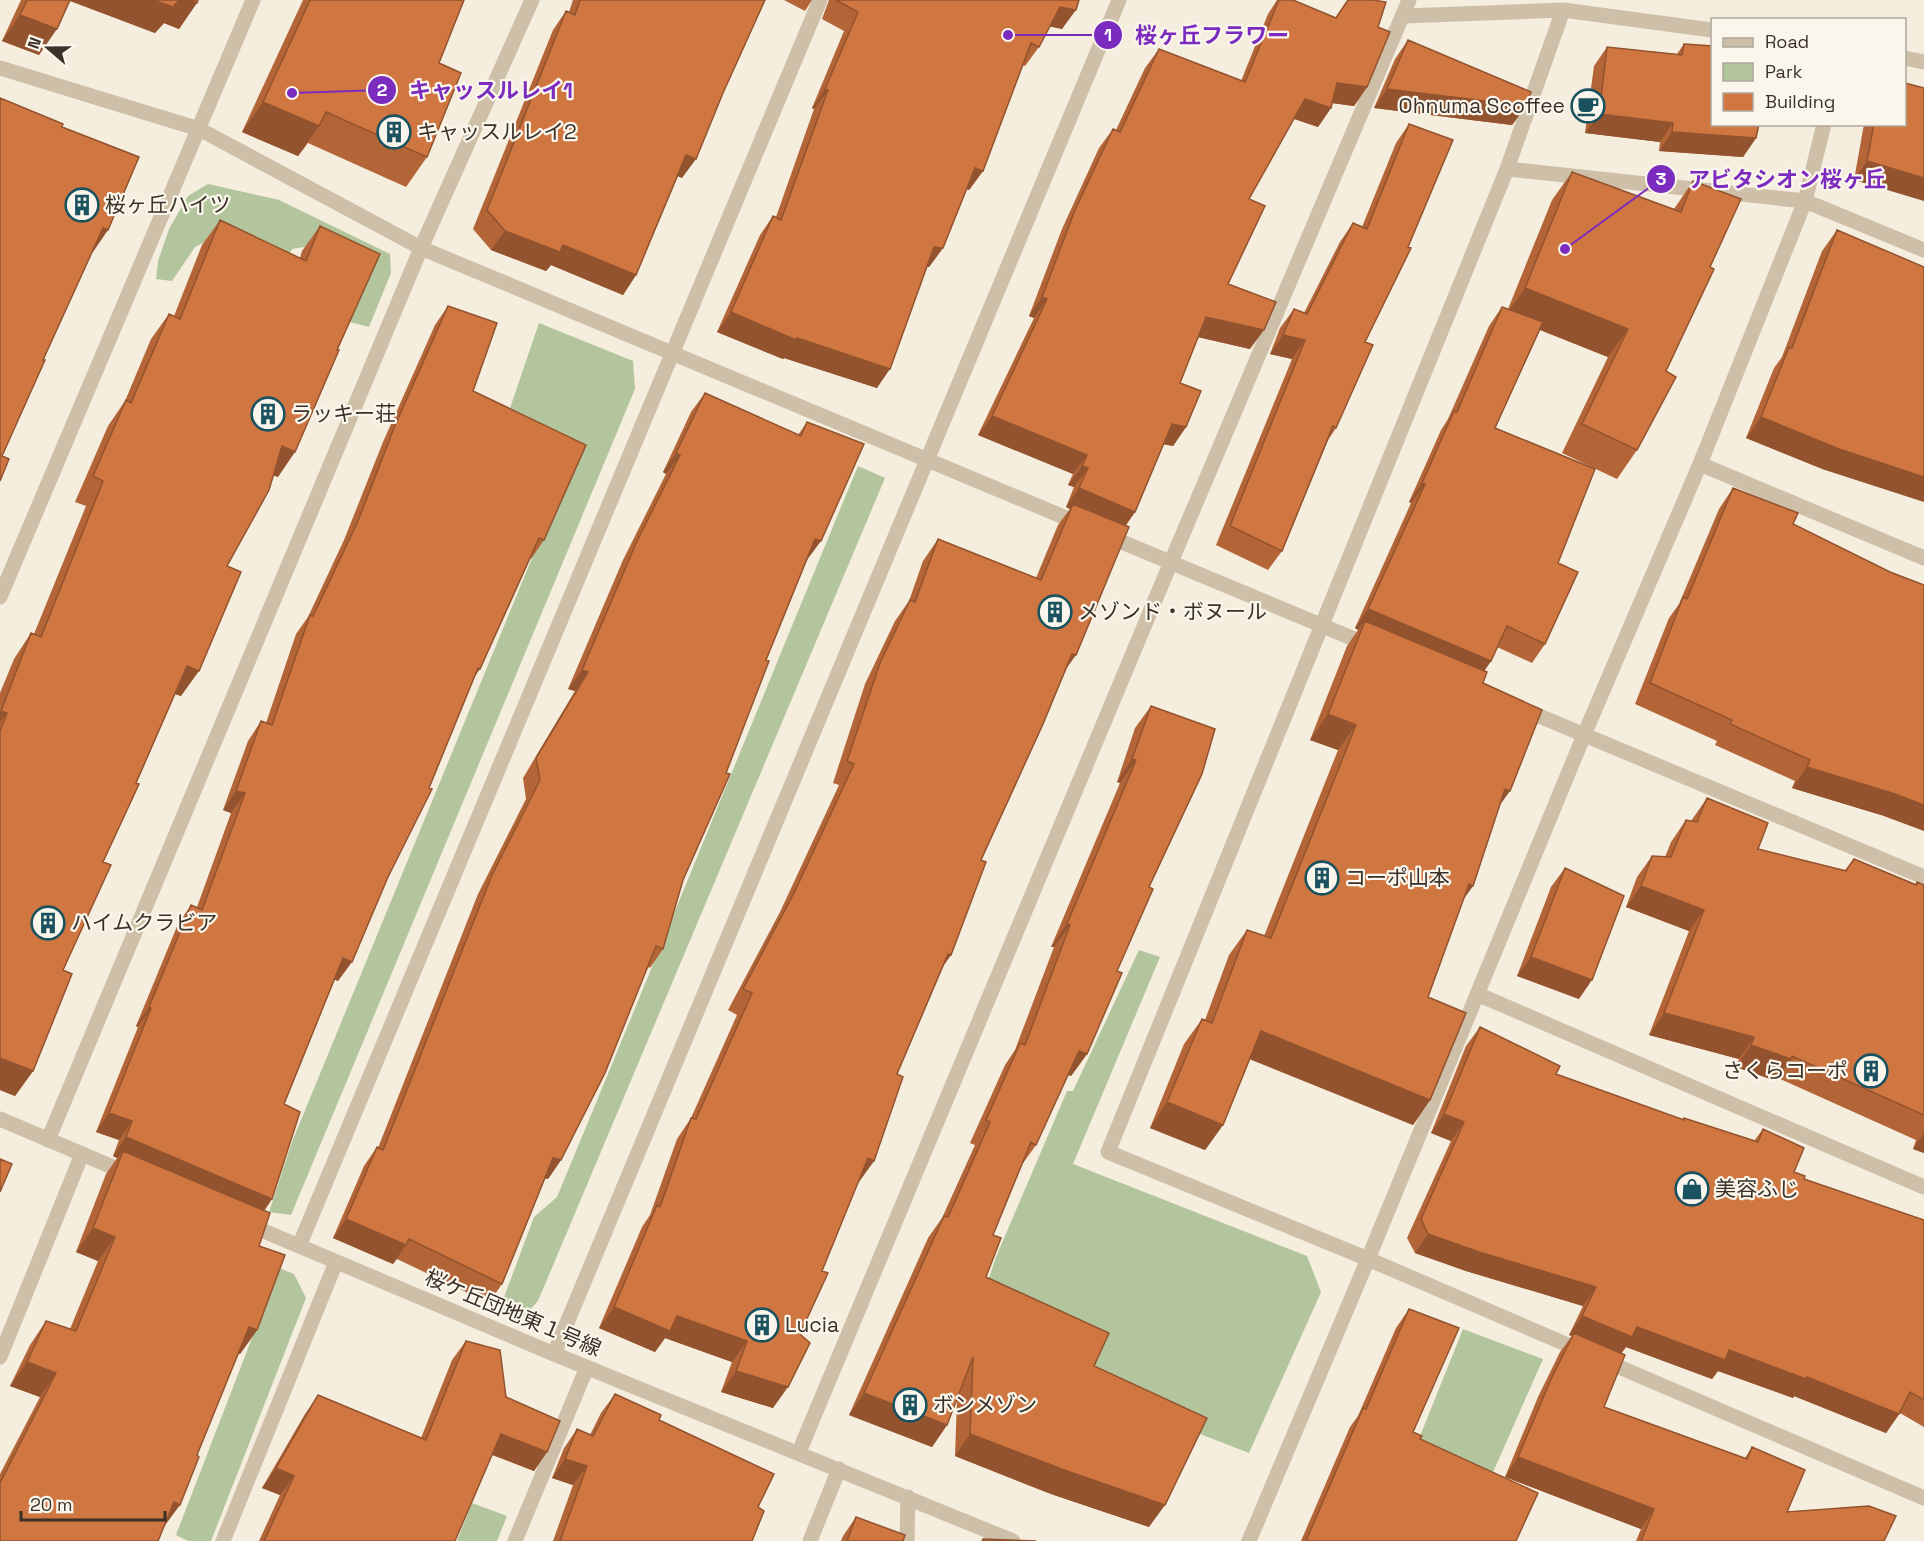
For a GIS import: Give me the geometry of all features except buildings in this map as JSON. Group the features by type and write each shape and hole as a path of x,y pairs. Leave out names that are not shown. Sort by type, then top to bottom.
{"street":[{"path":"0,597 254,0"},
{"path":"48,1140 421,248 531,0"},
{"path":"299,1246 820,0"},
{"path":"554,1354 1119,0"},
{"path":"799,1452 1409,0"},
{"path":"1404,16 1563,10 1711,30"},
{"path":"1563,10 1507,169 1108,1152 1368,1259 1924,1498"},
{"path":"1906,58 1924,62"},
{"path":"0,68 199,129 421,248 1388,653"},
{"path":"1249,1541 1584,735 1700,464 1805,201 1824,126"},
{"path":"1507,169 1805,201 1924,250"},
{"path":"1700,464 1924,558"},
{"path":"1508,703 1924,877"},
{"path":"1477,994 1924,1187"},
{"path":"0,1119 147,1182"},
{"path":"0,1357 82,1154"},
{"name":"桜ケ丘団地東１号線","path":"234,1218 554,1354 799,1452 1012,1541"},
{"path":"223,1541 336,1262"},
{"path":"515,1541 587,1367"},
{"path":"810,1541 839,1469"},
{"path":"907,1541 908,1497"}],"green space":[{"path":"208,184 279,200 390,254 391,273 369,327 346,321 363,276 304,247 292,249 246,344 205,242 195,247 172,281 156,279 158,261 169,229 188,196"},
{"path":"539,323 633,361 635,389 291,1215 269,1212 292,1142 576,451 509,411"},
{"path":"858,466 885,478 538,1301 522,1318 500,1308 534,1217 557,1197"},
{"path":"1139,950 1160,957 1073,1164 1307,1256 1321,1292 1249,1453 1087,1390 980,1305 996,1257 1067,1091 1073,1091"},
{"path":"279,1268 294,1274 306,1298 211,1541 188,1541 176,1535"},
{"path":"1463,1329 1543,1359 1487,1486 1378,1541"},
{"path":"472,1503 507,1516 497,1541 457,1541"}],"place":[{"name":"桜ヶ丘フラワー","path":"1008,35"},
{"name":"キャッスルレイ1","path":"292,93"},
{"name":"Ohnuma Scoffee","path":"1588,106"},
{"name":"キャッスルレイ2","path":"394,132"},
{"name":"桜ヶ丘ハイツ","path":"82,205"},
{"name":"アビタシオン桜ヶ丘","path":"1565,249"},
{"name":"ラッキー荘","path":"268,414"},
{"name":"メゾンド・ボヌール","path":"1055,612"},
{"name":"コーポ山本","path":"1322,878"},
{"name":"ハイムクラビア","path":"48,923"},
{"name":"さくらコーポ","path":"1871,1071"},
{"name":"美容ふじ","path":"1692,1189"},
{"name":"Lucia","path":"762,1325"},
{"name":"ボンメゾン","path":"910,1405"}]}
